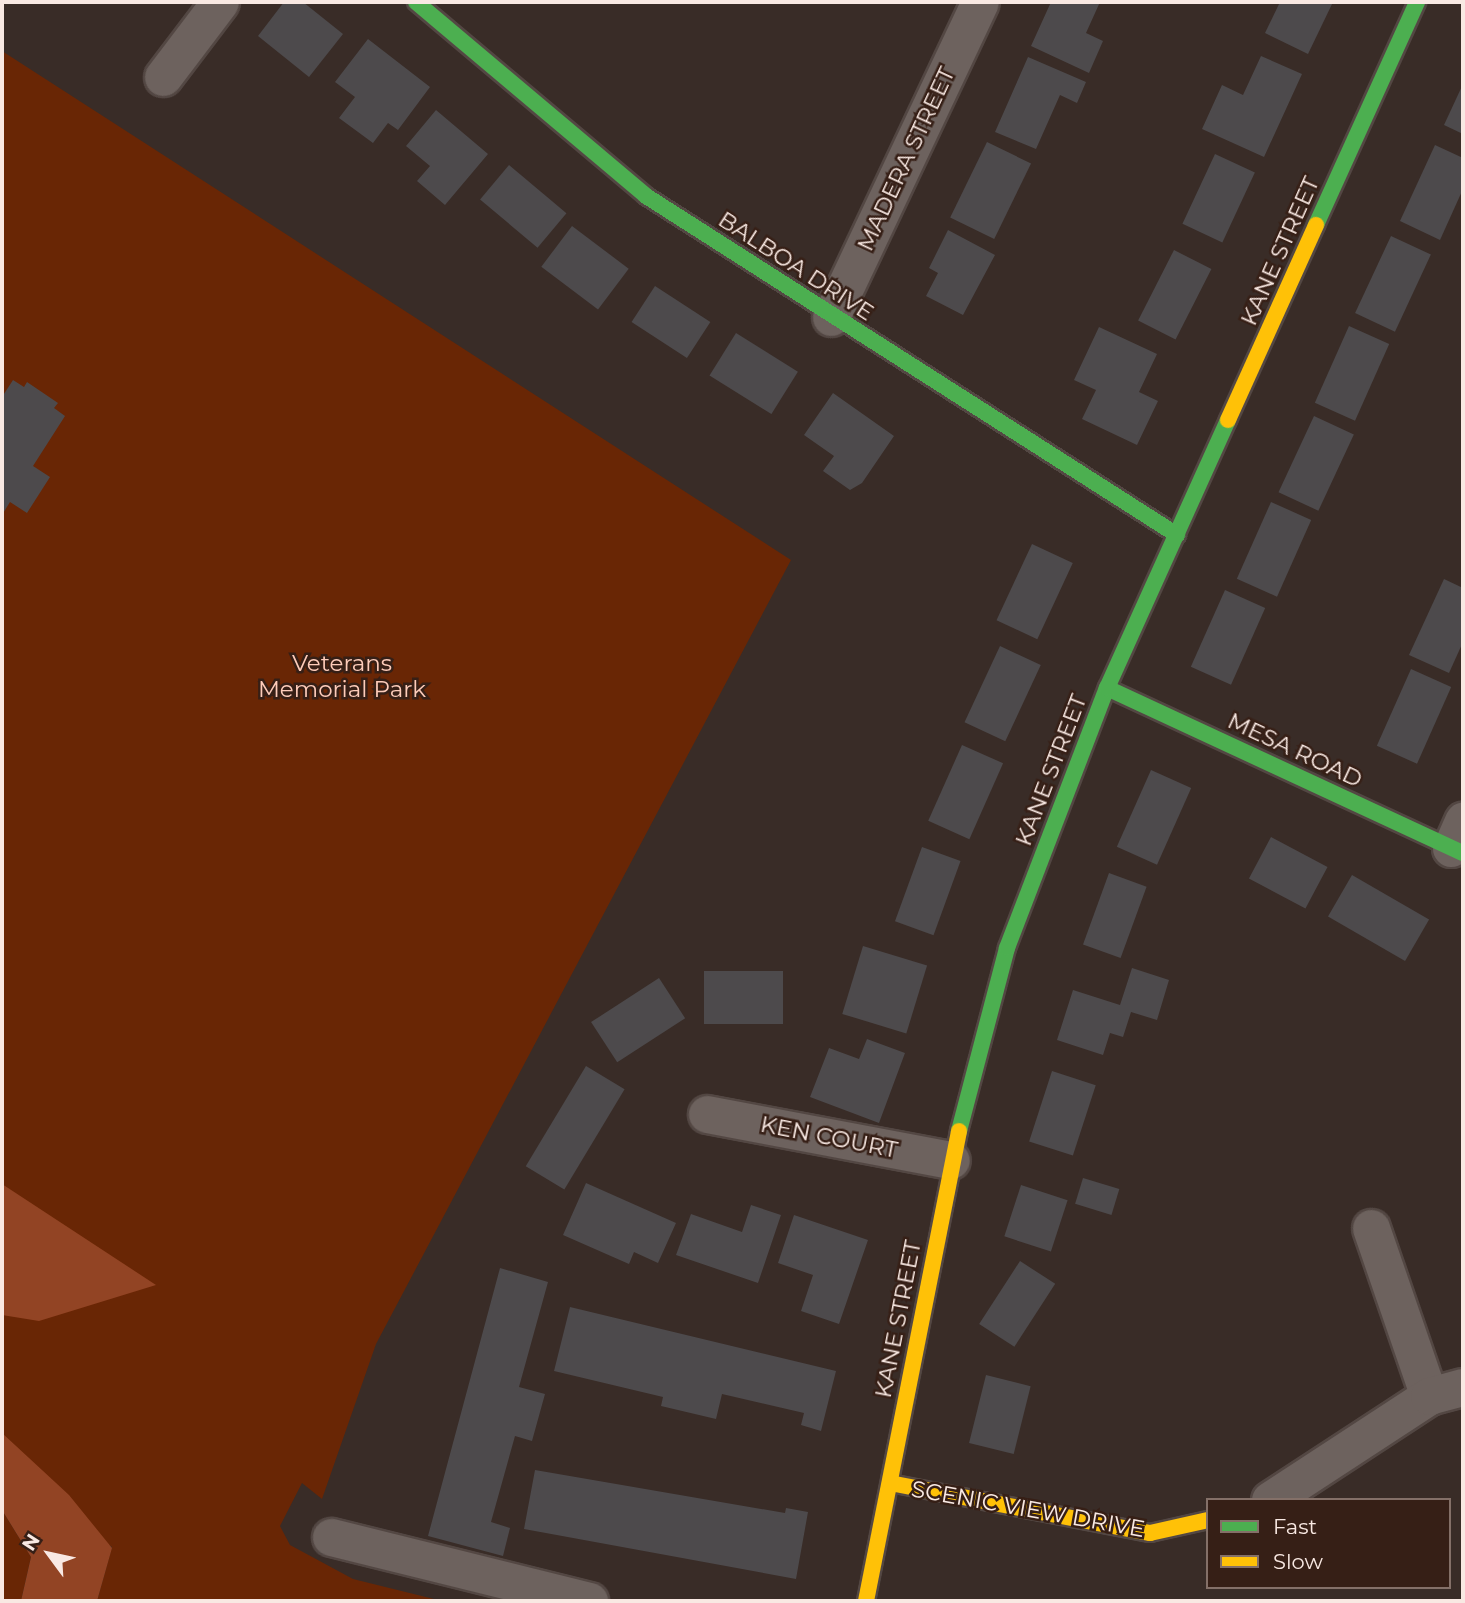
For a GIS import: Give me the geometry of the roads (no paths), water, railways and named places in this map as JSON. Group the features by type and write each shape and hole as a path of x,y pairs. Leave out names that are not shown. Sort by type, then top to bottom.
{"street":[{"path":"163,77 220,2"},
{"name":"BALBOA DRIVE","path":"416,2 646,196 831,317 1177,535"},
{"name":"MADERA STREET","path":"831,317 980,2"},
{"name":"KANE STREET","path":"866,1601 951,1160 1007,948 1107,688 1417,2"},
{"name":"MESA ROAD","path":"1107,688 1459,841"},
{"name":"KEN COURT","path":"707,1114 951,1160"},
{"path":"1273,1498 1446,1391 1371,1228"},
{"name":"SCENIC VIEW DRIVE","path":"890,1483 1150,1533 1206,1520"},
{"path":"331,1537 589,1601"}],"park label":[{"name":"Veterans Memorial Park","path":"342,676"}]}
